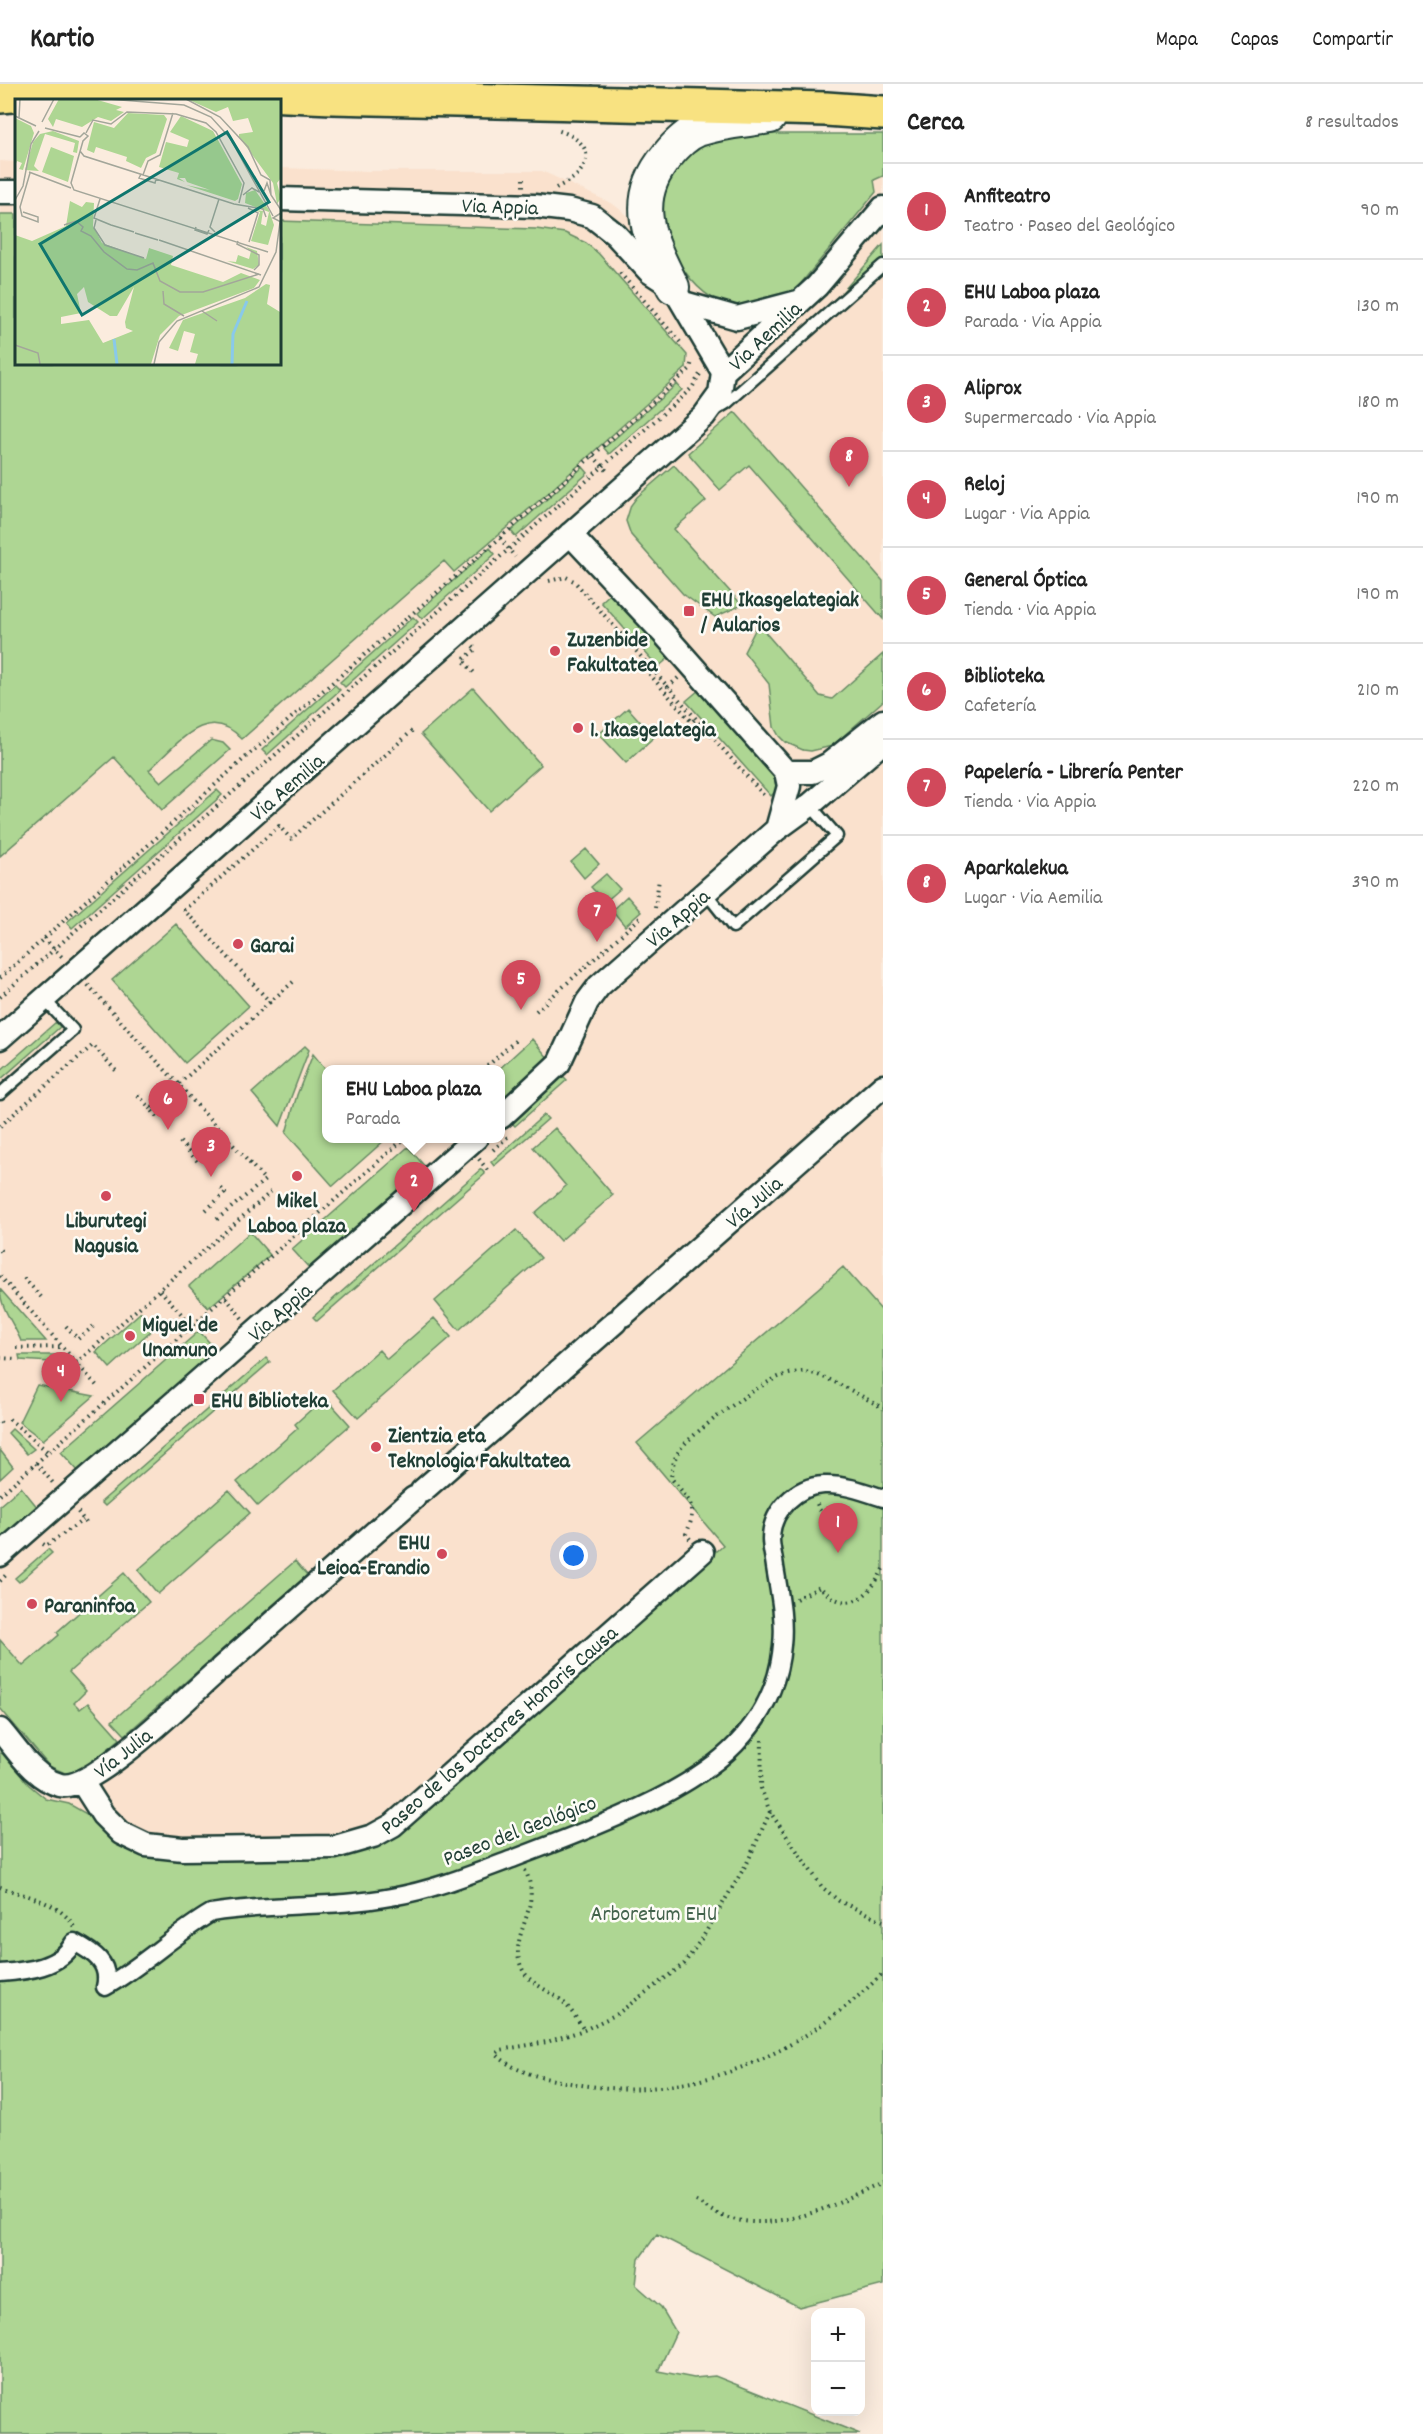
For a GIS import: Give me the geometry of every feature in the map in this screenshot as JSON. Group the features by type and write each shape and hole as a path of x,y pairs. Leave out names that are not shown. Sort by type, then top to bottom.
{"main road":[{"path":"0,96 72,90 176,90 356,98 826,109 883,113"},
{"path":"679,295 649,237 645,214 646,193 655,170 677,144 695,131 715,125 826,109"}],"street":[{"name":"Via Appia","path":"280,199 534,206 569,210 592,216 615,234 650,272 679,295"},
{"name":"Via Aemilia","path":"0,1038 704,416 720,394 723,372 833,268 883,208"},
{"path":"679,295 737,318 798,302"},
{"path":"679,295 693,324 723,372"},
{"path":"570,534 786,772 789,786 777,829"},
{"path":"786,772 813,772 829,764 883,721"},
{"name":"Via Appia","path":"505,1113 559,1063 587,1002 661,918 706,893 777,829 810,806 883,742"},
{"path":"810,806 806,791 813,772"},
{"name":"Vía Julia","path":"0,1730 41,1777 61,1786 82,1782 110,1765 883,1086"},
{"name":"Via Appia","path":"0,1555 470,1143"},
{"name":"Paseo del Geológico","path":"74,1942 92,1951 105,1966 107,1980 105,1987 123,1977 190,1925 211,1914 229,1910 391,1897 576,1835 664,1794 712,1766 736,1745 765,1706 776,1679 782,1645 782,1606 771,1540 774,1521 783,1507 800,1492 824,1485 851,1488 883,1498"},
{"name":"Paseo de los Doctores Honoris Causa","path":"82,1782 104,1815 122,1833 146,1845 183,1849 335,1847 373,1836 393,1825 702,1552"},
{"path":"0,1973 29,1971 43,1966 69,1951 74,1942"}],"lane":[{"path":"704,416 727,403 883,265"},
{"path":"706,893 733,927 837,836 810,806"},
{"path":"0,1094 73,1030 44,999"}],"path":[{"path":"534,206 535,190 554,189 576,176 585,164 586,153 578,138 560,130 549,129"},
{"path":"615,267 682,345"},
{"path":"0,978 246,757 500,538 690,369 692,362 690,353"},
{"path":"0,997 692,388 697,382 701,367"},
{"path":"593,456 616,481"},
{"path":"500,538 521,564"},
{"path":"540,586 566,577 574,581 772,805"},
{"path":"472,645 476,649 463,660 476,675"},
{"path":"649,665 645,669 668,696 692,722 696,718"},
{"path":"668,687 692,666"},
{"path":"270,1002 184,910 279,826 291,839 412,731"},
{"path":"659,879 661,918"},
{"path":"661,918 663,902"},
{"path":"536,1011 642,916"},
{"path":"44,938 68,964"},
{"path":"151,1109 293,982"},
{"path":"87,985 265,1180 215,1221"},
{"path":"488,1065 517,1038"},
{"path":"0,1126 93,1045 117,1072"},
{"path":"138,1095 158,1117"},
{"path":"180,1142 200,1164"},
{"path":"0,1495 399,1143"},
{"path":"206,1210 225,1193 221,1188"},
{"path":"76,1363 273,1190"},
{"path":"0,1276 97,1386"},
{"path":"24,1278 43,1299"},
{"path":"160,1290 193,1327"},
{"path":"66,1326 78,1340 95,1325"},
{"path":"16,1348 62,1347"},
{"path":"0,1358 16,1359"},
{"path":"702,1552 686,1534 693,1519 692,1504 671,1478 673,1463 681,1448 701,1430 756,1389 782,1376 806,1372 834,1382 883,1408"},
{"path":"9,1419 48,1452"},
{"path":"43,1544 46,1546 85,1521 80,1515"},
{"path":"782,1606 820,1587 837,1600 847,1602 859,1599 870,1592 883,1569"},
{"path":"765,1706 760,1762 761,1788 770,1812 822,1887 839,1901 883,1921"},
{"path":"770,1812 747,1863 684,1964 617,2014 584,2030 547,2042 500,2050 496,2054 506,2065 538,2077 581,2085 625,2088 665,2087 749,2066 785,2049 823,2025 883,1973"},
{"path":"518,1856 532,1891 528,1917 520,1939 519,1959 526,1977 538,1988 563,2002 584,2030"},
{"path":"0,1887 54,1906 69,1917 76,1930 74,1942"},
{"path":"876,2186 883,2178"},
{"path":"696,2201 723,2217 749,2222 777,2222 824,2208 883,2183"}],"shaded area":[{"name":"EHU Leioa-Erandio","path":"0,161 15,162 15,364 280,364 280,168 369,171 542,171 613,204 669,248 692,283 798,287 876,192 874,180 883,176 883,2285 799,2307 657,2234 0,2038"}],"green space":[{"path":"759,134 883,134 883,176 874,180 876,192 798,287 781,298 764,304 748,307 732,306 704,292 691,279 672,252 663,230 661,193 683,158 696,147 722,138"},
{"path":"0,214 15,214 15,364 280,364 280,221 536,229 565,233 586,243 599,254 687,355 686,368 548,493 454,572 444,561 242,739 229,728 217,724 193,731 182,739 149,770 161,782 211,740 223,743 230,750 162,810 114,757 0,856"},
{"path":"883,245 883,259 832,304"},
{"path":"677,384 682,390 609,454 604,448"},
{"path":"735,412 883,581 883,619 749,465 720,490 688,453"},
{"path":"674,465 706,501 674,529 742,605 715,617 683,594 631,535 626,521 631,505 637,497"},
{"path":"583,467 588,473 516,537 511,531"},
{"path":"490,548 495,554 422,619 417,613"},
{"path":"613,591 670,657 658,667 601,602"},
{"path":"413,617 418,622 345,687 340,682"},
{"path":"758,624 820,696 832,699 883,654 883,701 832,746 811,751 785,742 774,727 769,684 744,652"},
{"path":"335,685 340,690 267,755 262,750"},
{"path":"473,688 541,765 489,811 421,734"},
{"path":"699,690 773,774 777,790 771,796 686,701"},
{"path":"628,708 654,737 626,763 599,734"},
{"path":"217,790 222,795 72,928 67,922"},
{"path":"586,849 599,864 584,878 571,862"},
{"path":"606,874 620,889 605,902 591,887"},
{"path":"627,896 641,912 625,926 612,910"},
{"path":"176,924 249,1006 185,1063 112,980"},
{"path":"56,1022 60,1027 0,1080 0,1071"},
{"path":"532,1039 549,1059 505,1098 503,1065"},
{"path":"305,1046 309,1050 280,1126 252,1093"},
{"path":"313,1054 322,1065 322,1143 381,1143 333,1186 286,1133 297,1095"},
{"path":"563,1076 567,1080 515,1126 511,1122"},
{"path":"544,1115 548,1119 494,1166 491,1162"},
{"path":"555,1128 613,1195 560,1241 535,1213 566,1186 533,1147"},
{"path":"408,1147 426,1168 310,1269 292,1249"},
{"path":"481,1169 485,1174 317,1321 313,1317"},
{"path":"516,1230 541,1258 459,1330 435,1301"},
{"path":"250,1232 270,1255 208,1308 189,1286"},
{"name":"Arboretum EHU","path":"843,1267 883,1312 883,2285 799,2307 657,2234 639,2259 636,2285 661,2307 676,2332 658,2371 694,2378 715,2376 860,2434 0,2434 0,1751 29,1785 46,1799 69,1804 92,1817 126,1844 388,1838 723,1545 637,1443"},
{"path":"0,1289 46,1341 21,1341 5,1309"},
{"path":"141,1312 155,1327 110,1368 96,1352"},
{"path":"434,1318 451,1337 358,1418 333,1390 379,1350 387,1359"},
{"path":"199,1331 217,1351 79,1472 61,1452"},
{"path":"19,1355 59,1355 65,1363 20,1360"},
{"path":"266,1358 270,1362 105,1506 101,1502"},
{"path":"37,1385 94,1396 43,1440 19,1422"},
{"path":"325,1397 350,1425 258,1506 237,1482 298,1428 295,1424"},
{"path":"12,1429 34,1449 27,1454 8,1433"},
{"path":"0,1450 13,1467 0,1479"},
{"path":"21,1487 38,1508 0,1541 0,1505"},
{"path":"229,1490 250,1513 158,1594 138,1570"},
{"path":"48,1549 52,1553 19,1582 15,1578"},
{"path":"295,1561 307,1575 125,1735 112,1721"},
{"path":"124,1573 149,1602 69,1672 86,1691 74,1703 80,1709 88,1703 120,1739 79,1772 65,1773 49,1766 0,1708 0,1640 23,1666 59,1635 57,1632"}],"place":[{"name":"Aparkalekua","path":"849,487"},
{"name":"EHU Ikasgelategiak / Aularios","path":"689,611"},
{"name":"Zuzenbide Fakultatea","path":"555,651"},
{"name":"1. Ikasgelategia","path":"578,728"},
{"name":"Papelería - Librería Penter","path":"597,942"},
{"name":"Garai","path":"238,944"},
{"name":"General Óptica","path":"521,1010"},
{"name":"Biblioteka","path":"168,1130"},
{"name":"Mikel Laboa plaza","path":"297,1176"},
{"name":"Aliprox","path":"211,1177"},
{"name":"Liburutegi Nagusia","path":"106,1196"},
{"name":"EHU Laboa plaza","path":"414,1212"},
{"name":"Miguel de Unamuno","path":"130,1336"},
{"name":"EHU Biblioteka","path":"199,1399"},
{"name":"Reloj","path":"61,1402"},
{"name":"Zientzia eta Teknologia Fakultatea","path":"376,1447"},
{"name":"Anfiteatro","path":"838,1553"},
{"name":"EHU Leioa-Erandio","path":"442,1554"},
{"name":"Paraninfoa","path":"32,1604"}]}
